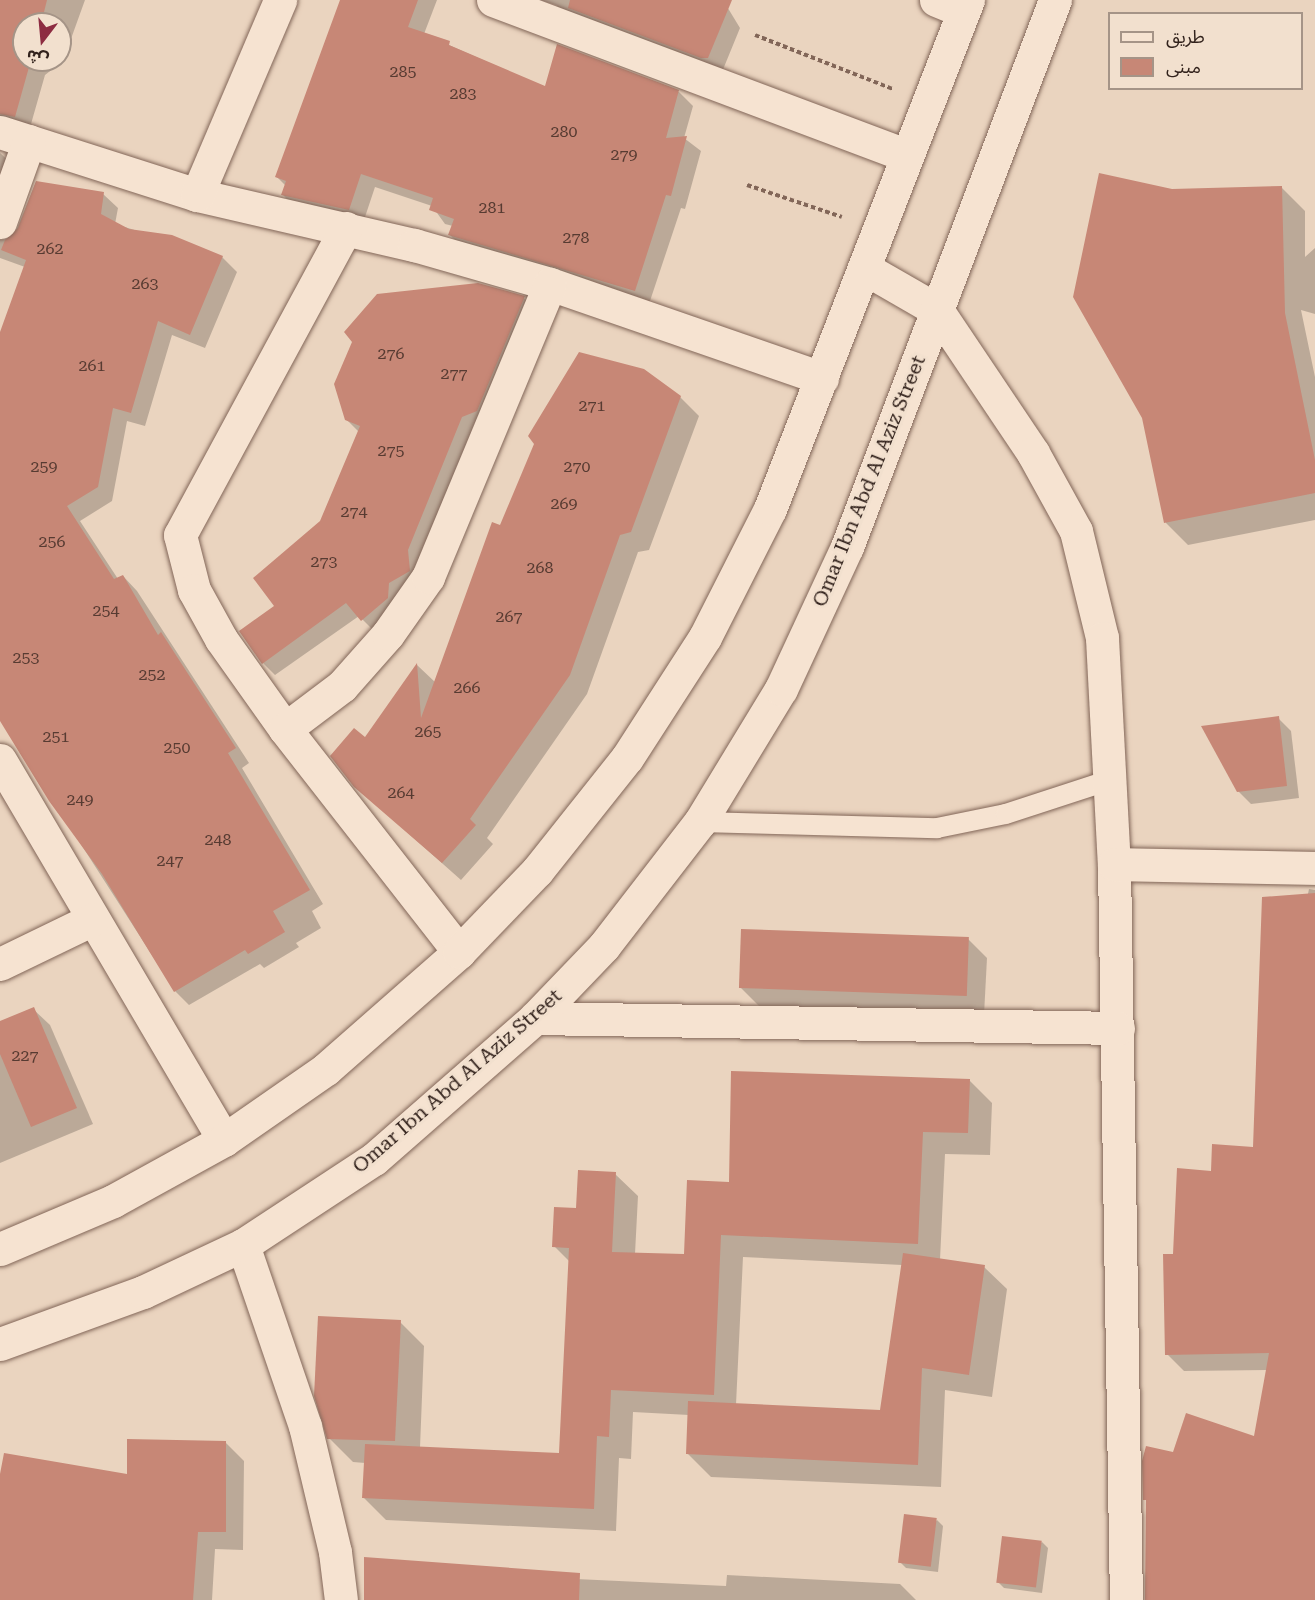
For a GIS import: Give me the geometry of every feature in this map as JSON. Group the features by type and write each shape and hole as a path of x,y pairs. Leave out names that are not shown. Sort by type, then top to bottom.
{"street":[{"path":"197,195 280,0"},
{"path":"493,0 907,156"},
{"name":"Omar Ibn Abd Al Aziz Street","path":"0,1344 143,1292 243,1245 374,1159 535,1018 604,946 700,822 781,688 847,547 1055,0"},
{"path":"0,1249 112,1201 224,1140 326,1069 459,952 537,872 627,758 705,637 770,509 927,102 956,4"},
{"path":"0,222 14,137 197,195 346,228 550,284 822,378"},
{"path":"346,228 180,535 194,590 215,629 285,729 459,952"},
{"path":"864,268 937,310 1033,453 1076,531 1102,638 1114,864 1126,1600"},
{"path":"285,729 342,686 388,634 428,577 550,284"},
{"path":"0,760 224,1140"},
{"path":"1114,864 1315,868"},
{"path":"0,964 93,919"},
{"path":"535,1018 1118,1028"},
{"path":"243,1245 305,1426 336,1552 341,1600"}],"lane":[{"path":"700,822 937,828 1006,814 1110,780"}],"path":[{"path":"755,35 927,102"},
{"path":"747,185 879,230"}],"building":[{"path":"0,0 47,0 44,12 12,12 12,72 28,72 15,117 0,114"},
{"path":"340,0 418,0 408,27 450,41 449,45 545,86 557,44 679,90 666,138 687,136 671,196 666,195 635,291 448,235 454,219 429,210 433,198 361,174 349,210 281,195 286,181 275,177"},
{"path":"570,0 732,0 708,58 701,58 568,8"},
{"path":"1099,173 1172,189 1282,186 1285,313 1315,460 1315,493 1164,523 1142,418 1073,297"},
{"path":"36,181 104,192 101,214 129,229 172,235 223,256 190,335 158,321 131,413 113,408 98,487 67,506 114,579 123,575 158,635 161,632 236,748 228,753 310,890 273,911 285,932 248,954 245,950 174,992 102,874 49,801 0,721 0,332 26,260 1,250 5,240 18,228"},
{"path":"478,283 525,296 477,411 462,417 408,550 410,571 389,583 388,598 361,621 346,603 262,664 239,631 274,606 253,578 320,521 360,426 345,420 334,384 352,342 344,332 377,294"},
{"path":"579,352 644,369 681,396 631,532 620,535 570,675 470,819 476,825 442,863 354,787 330,756 354,728 365,737 417,663 421,718 492,522 500,525 534,444 528,436"},
{"path":"1279,716 1287,786 1237,792 1201,726"},
{"path":"1315,893 1315,1600 1145,1600 1146,1500 1143,1500 1142,1461 1146,1446 1173,1452 1186,1413 1254,1436 1269,1353 1165,1355 1163,1254 1173,1254 1177,1168 1211,1171 1212,1144 1253,1147 1262,897"},
{"path":"741,929 969,937 967,996 739,988"},
{"path":"34,1007 77,1108 31,1127 0,1054 0,1021"},
{"path":"731,1071 970,1079 968,1133 923,1132 918,1244 721,1235 714,1395 611,1390 609,1437 597,1436 594,1509 362,1498 365,1444 559,1453 569,1248 552,1247 554,1207 576,1208 578,1170 616,1172 612,1252 684,1254 687,1180 729,1182"},
{"path":"903,1253 985,1265 969,1375 922,1368 918,1465 686,1454 688,1401 880,1410"},
{"path":"318,1316 401,1320 395,1441 327,1439 314,1396"},
{"path":"127,1439 226,1441 226,1532 198,1532 193,1600 0,1600 0,1474 4,1453 127,1474"},
{"path":"904,1514 937,1518 931,1567 898,1563"},
{"path":"1002,1536 1042,1541 1036,1588 996,1583"},
{"path":"364,1557 580,1573 579,1600 364,1600"}]}
